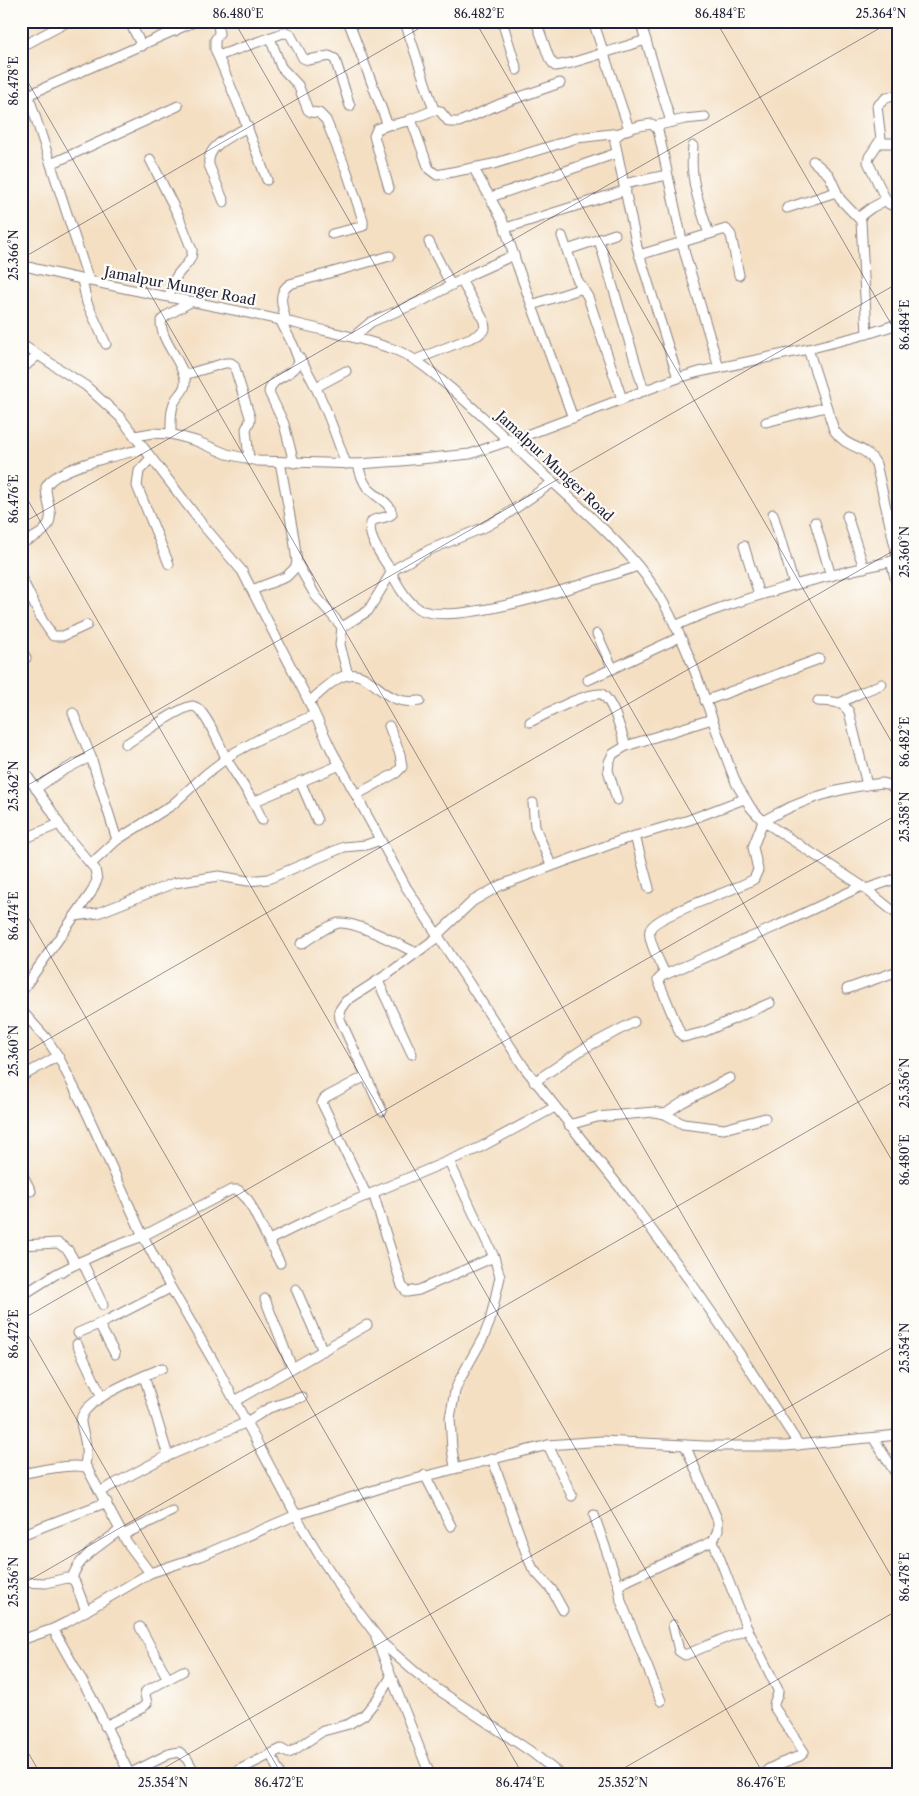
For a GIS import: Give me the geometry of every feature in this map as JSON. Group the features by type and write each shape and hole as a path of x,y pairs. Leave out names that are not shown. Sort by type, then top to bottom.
{"street":[{"path":"21,47 69,21"},
{"path":"129,21 142,46"},
{"path":"170,21 175,31"},
{"path":"28,95 196,21"},
{"path":"218,21 220,34 214,44 248,127 267,180"},
{"path":"408,21 407,28 434,110"},
{"path":"502,21 517,70"},
{"path":"536,21 551,63 555,66 604,54 646,40"},
{"path":"593,21 604,54 624,131"},
{"path":"640,21 671,122"},
{"path":"850,21 856,24 872,21"},
{"path":"349,23 381,111 388,125"},
{"path":"218,56 283,34 290,34 300,54 308,60 332,56 337,64 350,106"},
{"path":"270,38 281,67 298,85 308,110 322,115 329,125 363,220 363,226 332,234"},
{"path":"21,73 86,280 87,303 106,344"},
{"path":"389,188 374,136 378,129 434,110 440,111 449,122 454,123 518,97 560,83"},
{"path":"898,95 886,98 877,106 881,135 880,143 871,153 868,162 886,200 889,204 898,208"},
{"path":"51,164 178,106"},
{"path":"409,120 414,125 429,169 433,174 441,176 513,158 563,141 624,131 645,124 655,126 705,117"},
{"path":"655,126 659,136 682,242 719,368"},
{"path":"224,202 208,159 215,147 248,127"},
{"path":"624,131 615,138 639,255 678,378"},
{"path":"880,143 898,143"},
{"path":"693,146 691,169 693,180 709,234"},
{"path":"491,197 617,153"},
{"path":"150,159 178,215 193,255 177,275 169,296"},
{"path":"813,161 829,175 836,192 845,205 859,218 862,226 867,334"},
{"path":"474,169 491,197 506,228 573,418"},
{"path":"506,228 625,187 667,175"},
{"path":"787,208 836,192"},
{"path":"859,218 871,208 886,200"},
{"path":"639,255 726,229 729,232 739,275"},
{"path":"567,250 615,234"},
{"path":"562,236 577,279 588,297 622,399"},
{"path":"598,240 644,391"},
{"path":"429,242 451,285"},
{"path":"355,338 371,322 424,300 514,255"},
{"path":"346,464 316,387 298,355 283,321 282,291 290,284 390,256"},
{"name":"Jamalpur Munger Road","path":"21,265 355,338 398,351 415,360 470,405 509,441 612,538 638,566 660,596 675,626 744,799 763,821 864,888 898,915"},
{"path":"415,360 478,335 485,329 484,321 461,280"},
{"path":"532,305 583,288"},
{"path":"171,434 172,408 185,386 184,375 161,324 162,319 166,316 192,301"},
{"path":"135,436 152,433 171,434 249,460 294,463 358,464 470,454 573,418 678,378 808,349 898,324"},
{"path":"21,344 86,386 102,399 135,436 202,524 242,571 314,715 406,887 534,1082 629,1199 692,1284 799,1445"},
{"path":"675,626 721,606 794,585 898,560 876,464 869,455 839,438 829,419 808,349"},
{"path":"21,370 38,355"},
{"path":"294,463 284,424 269,392 272,384 298,366 298,355"},
{"path":"184,375 225,363 231,363 234,366 250,417 246,429 249,460"},
{"path":"316,387 346,371"},
{"path":"766,422 826,408"},
{"path":"21,542 40,535 49,523 50,512 46,487 52,479 72,469 144,449"},
{"path":"151,458 139,471 137,486 169,564"},
{"path":"280,462 297,563 315,595 342,627 340,645 348,675"},
{"path":"358,464 360,475 366,486 386,503 392,511 392,514 389,516 376,518 370,525 372,538 391,572 418,609 435,614 451,614 504,605 590,582 638,566"},
{"path":"342,627 368,611 391,572 398,567 429,550 494,522 553,482"},
{"path":"773,514 794,585"},
{"path":"847,516 864,568"},
{"path":"815,522 831,576"},
{"path":"744,546 759,595"},
{"path":"891,561 898,590"},
{"path":"252,590 286,577 295,568 297,563"},
{"path":"21,577 42,620 53,636 63,636 87,624"},
{"path":"597,634 613,669"},
{"path":"588,680 680,638"},
{"path":"21,649 26,658"},
{"path":"705,702 819,659"},
{"path":"309,702 340,678 348,675 365,678 395,699 420,701"},
{"path":"840,703 882,684"},
{"path":"530,722 582,698 602,694 611,706 626,746"},
{"path":"818,701 840,703 849,712 867,785"},
{"path":"126,744 169,717 193,706 201,710 262,820"},
{"path":"73,713 91,757 116,840"},
{"path":"91,864 116,840 172,805 226,758 261,738 314,715"},
{"path":"618,800 608,770 613,754 626,746 712,719"},
{"path":"356,795 396,773 402,767 402,761 389,726"},
{"path":"36,789 69,766 91,757"},
{"path":"665,974 651,940 650,929 667,917 754,879 758,870 753,847 763,821 791,805 833,792 883,783 897,785 895,766 898,762"},
{"path":"253,802 340,765"},
{"path":"21,767 73,844 95,869 97,880 91,893 21,992"},
{"path":"300,781 318,820"},
{"path":"382,1111 339,1015 342,1005 346,1001 416,954 473,901 487,892 520,877 635,836 689,820 744,799"},
{"path":"533,803 535,827 551,866"},
{"path":"21,840 59,824"},
{"path":"635,836 649,888"},
{"path":"75,916 105,910 174,882 219,876 248,881 268,878 344,847 366,845 380,840"},
{"path":"770,1003 704,1032 684,1037 680,1033 658,984 659,978 864,888 898,878"},
{"path":"301,944 338,923 392,941 416,954"},
{"path":"847,989 898,971"},
{"path":"378,981 412,1054"},
{"path":"21,1010 46,1038 58,1056 87,1113 143,1236 170,1288 235,1401 321,1558 374,1633 391,1651 438,1689 530,1751 561,1775"},
{"path":"534,1082 582,1049 634,1022"},
{"path":"21,1078 58,1056"},
{"path":"366,1076 328,1096 322,1103 370,1194 402,1286 406,1292 419,1290 494,1257"},
{"path":"665,1114 730,1078"},
{"path":"269,1240 318,1216 449,1161 494,1140 555,1107"},
{"path":"569,1125 597,1117 654,1112 665,1114 683,1124 724,1129 765,1118"},
{"path":"449,1161 494,1257 500,1278 490,1320 481,1342 459,1381 452,1404 451,1434 456,1467"},
{"path":"21,1172 30,1191"},
{"path":"21,1296 28,1290 79,1262 143,1236 231,1190 238,1190 248,1200 280,1263"},
{"path":"21,1245 58,1243 68,1250 79,1262 103,1305"},
{"path":"78,1333 170,1288"},
{"path":"296,1289 322,1351"},
{"path":"265,1299 292,1368"},
{"path":"99,1324 114,1354"},
{"path":"235,1401 367,1325"},
{"path":"77,1344 102,1397"},
{"path":"150,1573 122,1532 101,1491 85,1466 87,1445 81,1418 92,1403 162,1368"},
{"path":"144,1376 168,1456"},
{"path":"101,1491 168,1456 246,1423 269,1408 302,1397"},
{"path":"21,1640 53,1629 150,1573 201,1556 296,1515 357,1494 492,1458 548,1445 594,1441 755,1446 799,1445 874,1439 898,1435"},
{"path":"874,1439 898,1477"},
{"path":"548,1445 572,1496"},
{"path":"619,1587 622,1583 713,1541 718,1530 718,1521 685,1445"},
{"path":"492,1458 533,1569 552,1590 563,1610"},
{"path":"21,1474 85,1466"},
{"path":"425,1475 452,1526"},
{"path":"21,1535 107,1502"},
{"path":"72,1579 76,1568 82,1561 122,1532 172,1511"},
{"path":"594,1515 619,1587 621,1601 661,1700"},
{"path":"713,1541 747,1629 778,1690 774,1706 804,1752 800,1756 769,1769 762,1775"},
{"path":"21,1582 46,1583 67,1578 72,1579"},
{"path":"72,1579 86,1611"},
{"path":"672,1625 679,1651 685,1654 747,1629"},
{"path":"140,1628 168,1679"},
{"path":"53,1629 129,1774 169,1754 179,1752 187,1759 196,1775"},
{"path":"374,1633 430,1775"},
{"path":"105,1726 142,1708 147,1703 146,1691 183,1671"},
{"path":"229,1775 281,1749 288,1753 291,1752 328,1729 355,1721 368,1711 391,1677"},
{"path":"271,1754 280,1775"}]}
